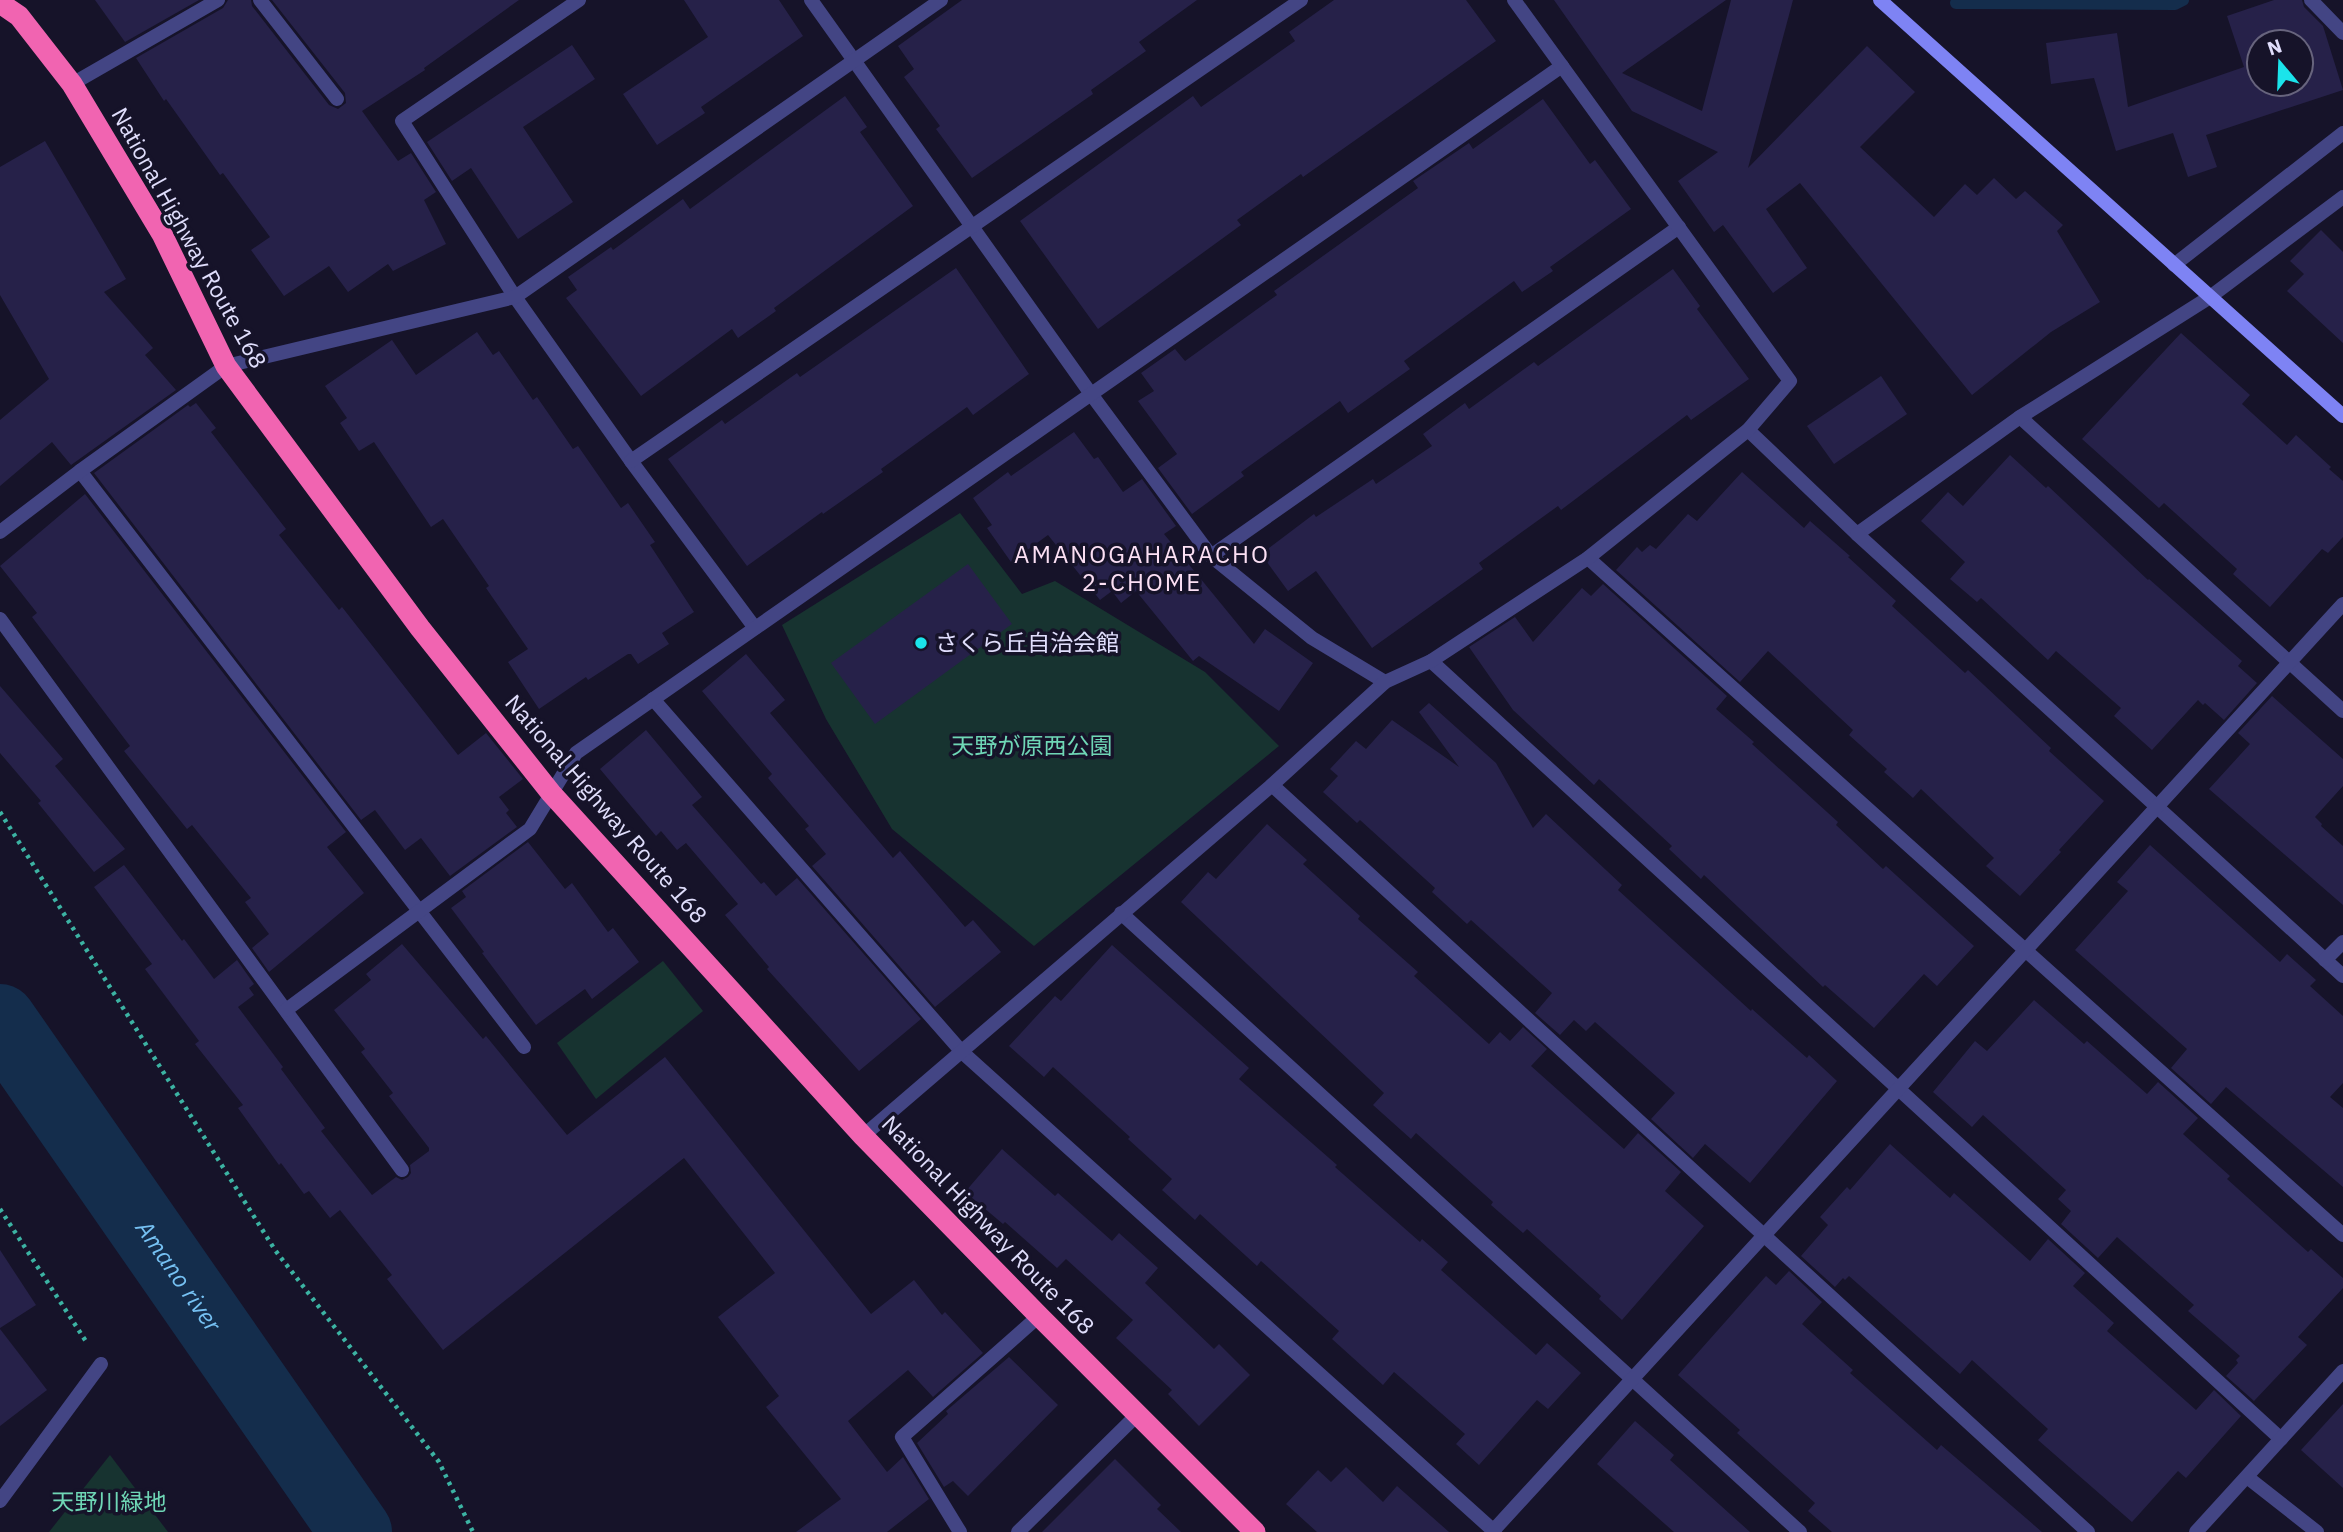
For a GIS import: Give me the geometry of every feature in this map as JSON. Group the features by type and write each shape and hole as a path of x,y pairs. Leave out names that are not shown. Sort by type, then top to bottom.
{"highway":[{"name":"National Highway Route 168","path":"0,3 19,16 72,84 162,234 226,366 420,628 551,793 863,1136 1255,1532"}],"street":[{"path":"72,84 218,0"},
{"path":"260,0 337,99"},
{"path":"579,0 560,5 402,121 515,297 631,461 755,628"},
{"path":"811,0 1091,394 1211,556 1311,638 1385,682"},
{"path":"0,531 226,366 515,297 941,0"},
{"path":"631,461 1301,0"},
{"path":"863,1136 1272,785 1385,682 1431,661 1588,558 1748,430 1790,381 1514,0"},
{"path":"1880,0 2343,416"},
{"path":"2311,0 2343,33"},
{"path":"286,1010 530,829 576,753 1562,66"},
{"path":"2174,265 2343,133"},
{"path":"1857,534 2020,418 2210,297 2343,197"},
{"path":"1211,556 1679,227"},
{"path":"2020,418 2343,711"},
{"path":"1748,430 1857,534 2343,976"},
{"path":"80,471 524,1047"},
{"path":"1588,558 2343,1235"},
{"path":"653,699 962,1052 1493,1531 2343,604"},
{"path":"0,619 402,1170"},
{"path":"1431,661 2281,1439"},
{"path":"1272,785 2088,1532"},
{"path":"1121,913 1800,1532"},
{"path":"2325,960 2343,942"},
{"path":"960,1532 902,1437 1039,1316"},
{"path":"0,1501 101,1364"},
{"path":"2196,1532 2343,1371"},
{"path":"1018,1532 1138,1415"},
{"path":"2247,1477 2317,1532"}],"path":[{"path":"0,812 275,1250 439,1462 474,1532"},
{"path":"0,1209 101,1364"}],"green space":[{"name":"天野が原西公園","path":"960,513 1022,594 1055,581 1205,672 1279,746 1034,946 892,829 826,719 782,625"},
{"path":"663,961 703,1011 596,1099 557,1043"},
{"name":"天野川緑地","path":"110,1455 168,1532 49,1532"}],"building":[{"path":"95,0 199,0 125,42"},
{"path":"228,0 251,0 252,6 329,105 338,109 346,103 345,93 272,0 519,0 424,68 425,70 362,111 398,161 411,153 436,192 424,200 446,244 393,271 388,264 348,292 329,266 284,296 251,250 270,237 223,173 220,175 166,99 164,101 136,58 223,8"},
{"path":"684,0 779,0 803,36 701,107 705,113 657,145 623,94 708,37"},
{"path":"962,0 1197,0 1139,42 1146,51 1091,90 1093,94 972,178 936,129 940,126 904,77 914,69 898,46"},
{"path":"1334,0 1466,0 1496,41 1303,177 1301,174 1237,220 1241,225 1098,329 1020,221 1193,96 1201,107 1295,41 1289,32"},
{"path":"1554,0 1726,0 1622,73 1702,111 1731,0 1793,0 1748,168 1867,46 1915,92 1860,147 1934,217 1965,184 1977,195 1994,178 2016,199 2025,191 2063,225 2057,231 2100,302 2051,332 1972,395 1800,183 1766,209 1807,268 1773,293 1723,225 1714,232 1678,181 1718,152 1632,111"},
{"path":"2274,0 2302,0 2304,7 2323,26 2343,90 2206,135 2217,167 2188,177 2173,133 2116,151 2094,78 2051,84 2046,43 2117,33 2128,107 2244,67 2227,16"},
{"path":"572,45 595,79 523,127 573,202 518,239 471,168 452,181 427,142"},
{"path":"845,96 867,127 860,132 913,206 774,308 776,311 738,338 732,329 641,396 566,298 577,290 568,277 611,247 613,250 683,199 690,209"},
{"path":"1543,99 1590,164 1595,160 1631,209 1550,267 1553,271 1522,292 1514,281 1404,361 1410,369 1348,413 1340,401 1241,472 1244,476 1192,514 1158,468 1177,454 1138,401 1154,391 1141,373 1175,349 1185,361 1277,295 1274,291 1418,188 1413,181 1469,143 1473,149"},
{"path":"45,141 126,279 104,292 153,348 145,355 176,390 71,465 52,442 0,486 0,420 49,379 0,295 0,167"},
{"path":"2321,230 2343,252 2343,343 2287,291 2304,274 2290,261"},
{"path":"956,268 1029,374 973,415 967,407 881,469 883,472 747,566 668,459 722,420 725,424 797,373 800,377"},
{"path":"1673,269 1700,306 1697,309 1749,379 1691,420 1687,415 1561,510 1558,506 1479,563 1483,569 1372,648 1316,571 1288,591 1261,554 1314,514 1316,517 1373,479 1376,484 1432,446 1423,434 1465,403 1469,409 1534,362 1538,366"},
{"path":"477,332 493,355 499,351 533,400 537,397 573,449 578,446 621,508 628,503 655,542 650,545 694,612 662,633 669,644 638,664 631,654 628,654 588,680 586,677 539,709 508,662 528,649 486,588 489,586 443,519 431,527 374,442 359,451 340,423 347,418 325,386 392,340 416,375"},
{"path":"2181,333 2250,395 2242,404 2287,445 2296,435 2343,481 2343,537 2328,553 2322,549 2270,607 2233,574 2237,569 2164,503 2159,508 2082,439"},
{"path":"1881,376 1907,414 1834,464 1807,426"},
{"path":"196,403 216,428 211,432 286,529 279,535 339,610 342,607 458,755 486,733 523,779 499,797 509,810 506,813 517,827 450,876 421,838 405,850 375,810 361,820 94,473 188,405 190,407"},
{"path":"1074,432 1094,459 1098,457 1123,492 1142,479 1176,526 1164,534 1254,644 1265,629 1313,663 1279,711 1199,656 1193,661 1136,591 1121,603 1112,591 1100,600 1048,535 1011,562 987,528 992,525 973,498 1008,472 1011,476"},
{"path":"2010,455 2242,661 2238,666 2257,683 2224,720 2198,700 2152,750 2114,716 2121,708 2056,651 2048,660 1981,598 1977,602 1950,579 1965,562 1921,521 1948,492 1963,506"},
{"path":"1742,472 1804,528 1810,521 1850,556 1848,557 1896,601 1892,606 1965,673 1968,670 2051,748 2049,751 2104,801 2020,896 1986,866 1994,858 1921,789 1913,798 1884,772 1887,769 1849,735 1853,730 1768,651 1740,682 1616,570 1637,547 1642,552 1650,545 1656,549 1688,514 1697,521"},
{"path":"85,494 346,832 327,847 364,893 269,972 252,948 269,934 245,902 251,898 192,825 187,829 124,751 130,746 32,617 37,613 0,566"},
{"name":"さくら丘自治会館","path":"968,564 1012,624 875,724 831,663"},
{"path":"1603,584 1727,696 1716,709 1838,822 1836,825 1883,869 1886,866 1974,946 1937,986 1924,974 1874,1028 1825,985 1823,987 1704,875 1701,879 1669,849 1672,846 1599,779 1594,785 1513,710 1469,647 1515,617 1533,642 1582,588 1591,596"},
{"path":"746,654 785,700 770,713 893,858 900,851 965,927 973,920 1001,952 935,1007 812,866 826,854 805,829 809,826 768,778 772,774 702,691"},
{"path":"0,686 63,759 55,766 125,849 94,872 38,803 41,801 0,753"},
{"path":"2272,696 2343,759 2343,786 2315,817 2343,846 2343,905 2209,789 2250,744 2238,733"},
{"path":"1429,703 1496,763 1533,828 1546,814 1622,885 1618,890 1751,1011 1752,1009 1807,1058 1809,1055 1837,1081 1750,1183 1705,1144 1693,1158 1651,1119 1675,1093 1595,1022 1586,1031 1574,1020 1560,1035 1535,1013 1552,993 1471,920 1467,924 1432,892 1435,888 1360,820 1357,823 1323,792 1338,776 1330,769 1356,741 1366,749 1392,720 1459,767 1419,712"},
{"path":"646,730 702,797 692,805 761,884 764,882 776,896 797,878 921,1019 859,1071 767,969 769,967 725,915 738,904 686,843 677,850 661,831 656,836 600,769"},
{"path":"1267,824 1307,860 1303,864 1360,916 1358,919 1418,972 1414,976 1489,1044 1500,1032 1510,1041 1523,1027 1547,1049 1531,1066 1624,1149 1638,1133 1681,1172 1665,1191 1704,1226 1622,1320 1599,1299 1601,1296 1527,1229 1523,1233 1491,1205 1493,1202 1416,1133 1411,1139 1373,1105 1384,1093 1181,902 1208,872 1216,879"},
{"path":"528,842 565,889 572,883 608,932 613,928 639,962 592,999 585,989 536,1025 451,908 466,897 462,891"},
{"path":"2150,845 2280,962 2287,954 2316,980 2310,986 2343,1016 2343,1083 2330,1097 2343,1108 2343,1187 2226,1087 2211,1104 2171,1068 2187,1049 2075,950 2128,891 2117,882"},
{"path":"124,865 214,979 237,960 254,984 249,988 254,995 238,1007 325,1128 321,1131 372,1195 396,1177 402,1180 408,1177 411,1173 410,1165 429,1151 429,1148 389,1096 393,1093 361,1052 365,1049 334,1010 371,980 366,974 402,944 483,1039 486,1036 567,1135 665,1057 871,1314 914,1280 942,1315 945,1312 983,1353 933,1397 908,1370 848,1421 887,1472 903,1457 929,1499 887,1532 796,1532 841,1499 766,1407 779,1396 718,1317 775,1273 684,1158 443,1350 387,1279 392,1275 340,1210 330,1218 309,1191 304,1194 281,1163 279,1165 238,1108 243,1105 195,1044 199,1041 145,969 152,964 94,887"},
{"path":"1112,945 1249,1068 1239,1079 1420,1242 1422,1239 1448,1262 1441,1270 1536,1355 1547,1343 1581,1373 1548,1409 1537,1400 1479,1465 1456,1444 1465,1434 1394,1372 1383,1385 1332,1339 1339,1331 1261,1261 1257,1266 1200,1214 1195,1220 1162,1190 1172,1179 1053,1067 1044,1077 1009,1046 1055,996 1061,1001"},
{"path":"2034,1000 2084,1044 2087,1041 2147,1094 2158,1082 2198,1118 2183,1134 2230,1176 2227,1179 2308,1252 2311,1249 2343,1278 2343,1288 2298,1337 2307,1345 2254,1401 2226,1376 2238,1363 2236,1360 2240,1356 2188,1311 2194,1305 2117,1237 2098,1258 2061,1224 2071,1211 2058,1199 2066,1190 1983,1115 1972,1127 1933,1092 1975,1041 1987,1051"},
{"path":"1890,1144 1950,1198 1954,1193 2030,1261 2048,1239 2085,1273 2073,1286 2114,1323 2107,1331 2196,1410 2214,1390 2241,1416 2186,1478 2178,1471 2132,1522 2038,1440 2048,1429 1972,1360 1960,1374 1849,1276 1845,1280 1843,1278 1835,1287 1801,1256 1828,1225 1820,1217 1847,1187 1850,1190"},
{"path":"1002,1149 1055,1196 1058,1193 1112,1241 1119,1233 1158,1268 1145,1283 1214,1349 1219,1344 1250,1375 1199,1426 1168,1394 1172,1390 1116,1338 1133,1320 1066,1259 1057,1268 1005,1222 1003,1224 965,1192"},
{"path":"0,1250 36,1305 0,1328"},
{"path":"1789,1271 1822,1302 1802,1324 1853,1370 1850,1373 1937,1450 1941,1445 2042,1532 1832,1532 1808,1511 1815,1503 1737,1433 1740,1430 1678,1375 1766,1276 1776,1285"},
{"path":"0,1329 47,1390 0,1426"},
{"path":"1009,1357 1058,1405 968,1496 953,1481 944,1487 917,1443 948,1414 946,1411"},
{"path":"2343,1404 2343,1488 2301,1450"},
{"path":"1635,1421 1674,1455 1670,1460 1750,1532 1674,1532 1597,1464"},
{"path":"1115,1459 1161,1505 1157,1509 1181,1532 1042,1532"},
{"path":"1346,1467 1383,1502 1397,1486 1449,1532 1317,1532 1286,1504 1318,1470 1331,1482"}],"waterway":[{"path":"1956,3 2175,4 2183,0"},
{"name":"Amano river","path":"0,1020 356,1532"}],"place":[{"name":"さくら丘自治会館","path":"921,643"}],"district":[{"name":"AMANOGAHARACHO 2-CHOME","path":"1142,569"}]}
